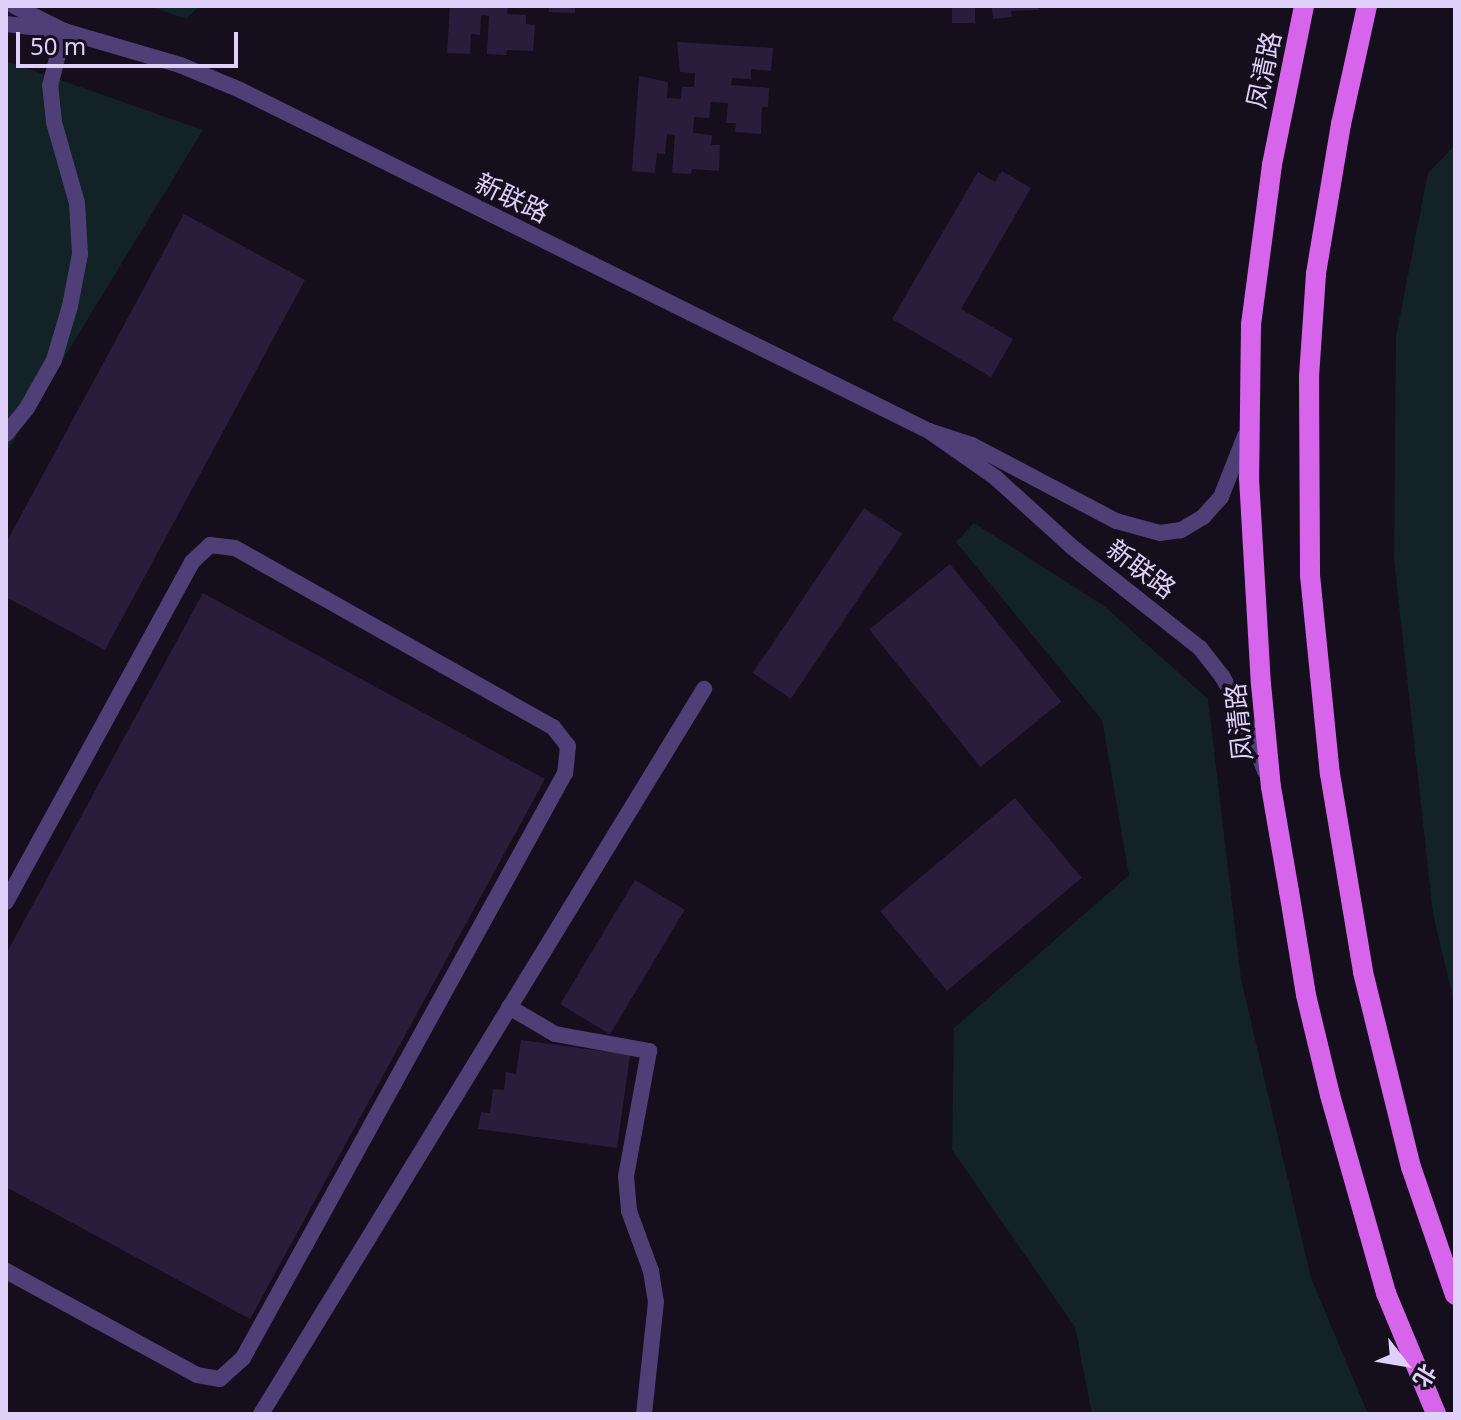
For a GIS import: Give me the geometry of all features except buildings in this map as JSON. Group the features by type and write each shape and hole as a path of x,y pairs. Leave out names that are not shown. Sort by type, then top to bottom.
{"main road":[{"name":"凤清路","path":"1304,6 1260,245 1251,324 1248,427 1254,582 1271,787 1306,995 1330,1095 1386,1293 1436,1414"},
{"path":"1367,6 1341,124 1316,274 1307,475 1312,600 1330,774 1363,972 1411,1167 1455,1295"}],"street":[{"name":"新联路","path":"14,6 64,31"},
{"name":"新联路","path":"6,24 64,31 180,65 240,90 929,431 972,445 1116,521 1160,533 1181,530 1203,517 1221,497 1248,427"},
{"path":"6,434 27,408 54,360 70,306 80,254 77,203 54,122 50,86 64,31"},
{"name":"新联路","path":"929,431 996,478 1072,547 1200,648 1222,676 1240,708 1271,787"},
{"path":"6,902 192,562 210,545 235,548 553,727 568,746 565,773 243,1358 220,1379 197,1375 6,1271"},
{"path":"261,1414 704,689"},
{"path":"509,1007 555,1034 649,1051 626,1176 629,1211 651,1271 656,1302 644,1414"}],"shaded area":[{"path":"148,6 200,6 186,19"},
{"path":"6,61 203,130 6,453"},
{"path":"1455,145 1455,1006 1433,914 1394,559 1396,336 1428,173"},
{"path":"974,523 1104,606 1208,699 1241,979 1311,1278 1368,1414 1092,1414 1075,1327 952,1150 954,1028 1129,875 1102,720 956,542"}]}
